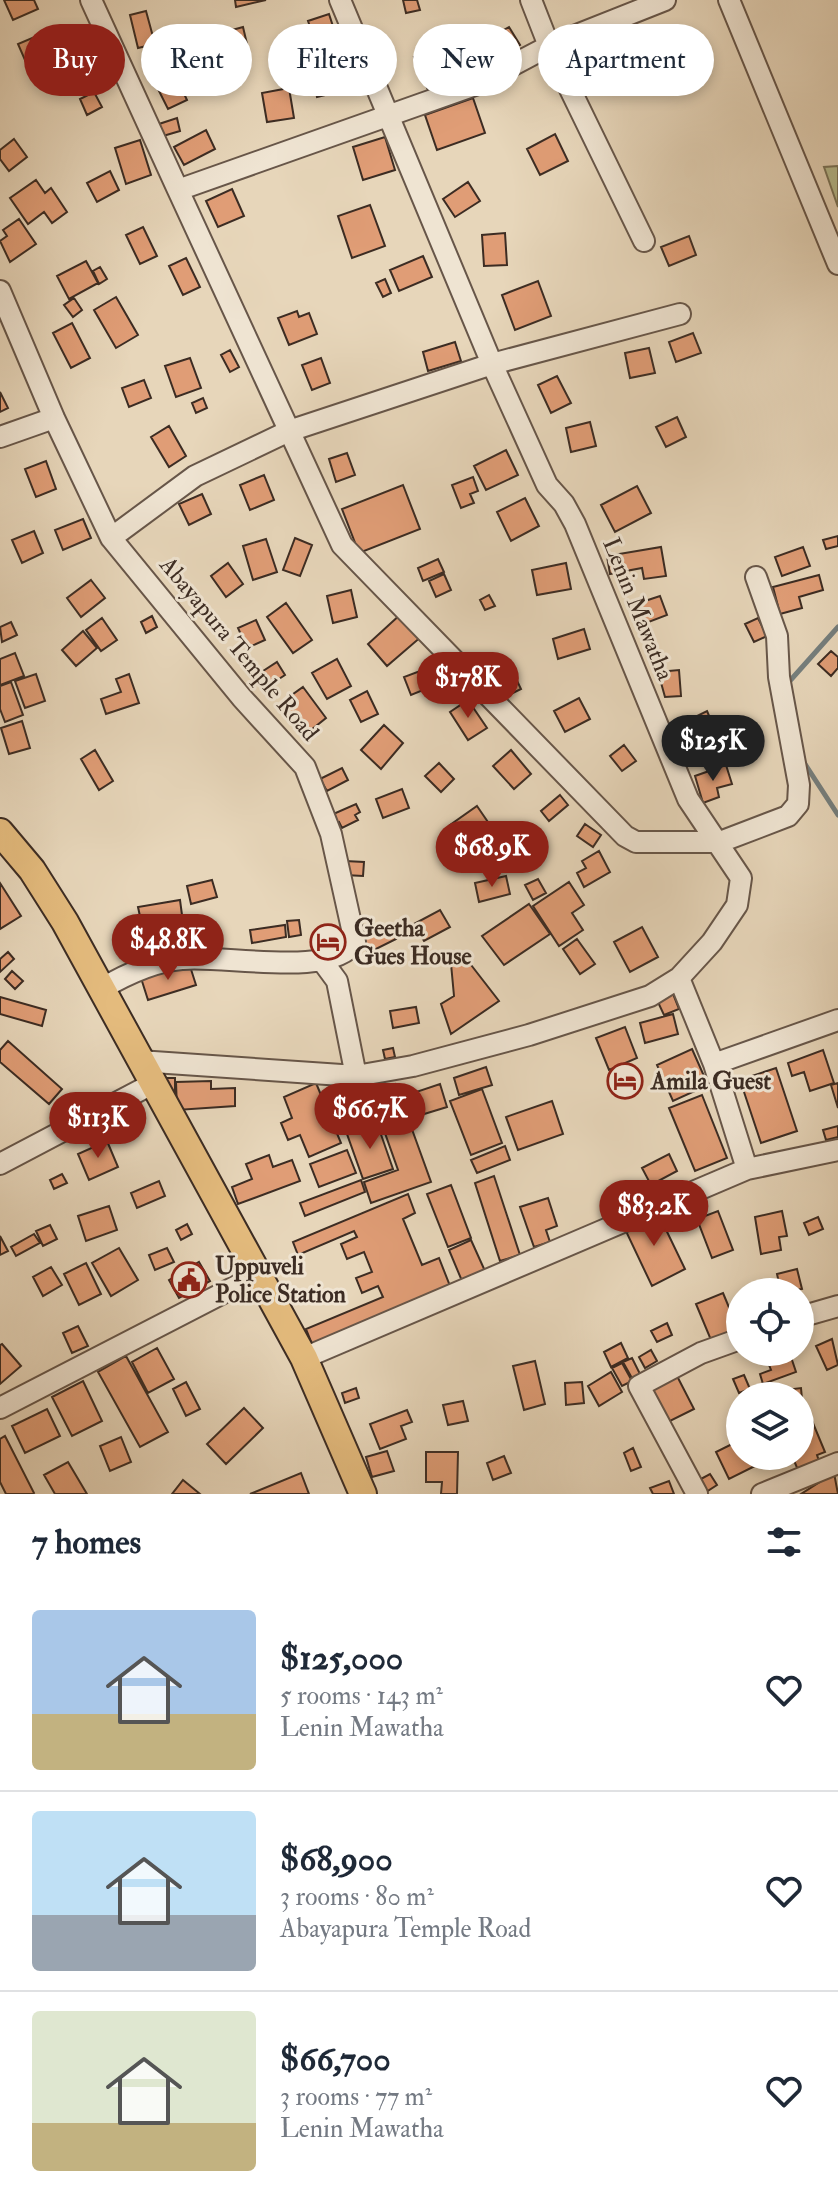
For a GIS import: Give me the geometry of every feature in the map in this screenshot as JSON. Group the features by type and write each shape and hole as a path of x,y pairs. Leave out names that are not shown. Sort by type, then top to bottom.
{"main road":[{"path":"0,832 32,870 65,922 139,1061 260,1274 304,1358 363,1494"}],"street":[{"path":"91,0 342,545 625,836 636,842 720,842 788,816 798,804 799,785 779,677 777,636 756,577"},
{"name":"Lenin Mawatha","path":"139,1061 356,1076 413,1066 529,1035 650,996 679,978 712,942 737,905 741,878 720,842 688,799 575,524 564,504 547,485 492,364 340,0"},
{"path":"531,0 540,24"},
{"path":"604,24 665,0"},
{"path":"729,0 838,264"},
{"path":"178,190 475,85 538,52"},
{"path":"573,96 644,241"},
{"name":"Abayapura Temple Road","path":"0,291 54,418 111,538 242,698 305,767 331,834 355,942 351,948 323,962"},
{"path":"111,538 195,476 289,431 492,364 680,314"},
{"path":"0,437 54,418"},
{"path":"101,989 125,975 179,959 323,962 337,981 356,1076"},
{"path":"679,978 714,1064 747,1169"},
{"path":"714,1064 838,1020"},
{"path":"0,1164 152,1084"},
{"path":"304,1358 747,1169 838,1150"},
{"path":"0,1408 260,1274"},
{"path":"814,1313 838,1306"},
{"path":"697,1494 639,1386 701,1353 726,1344"},
{"path":"762,1494 838,1463"}],"green space":[{"path":"838,166 838,207 824,167"}],"water":[{"path":"378,1091 385,1111 350,1124 343,1104"}],"building":[{"path":"4,0 34,0 38,9 13,20"},
{"path":"235,0 266,0 236,7"},
{"path":"403,0 417,0 420,10 406,13"},
{"path":"146,11 150,24 141,24 141,47 138,48 130,15"},
{"path":"329,14 332,24 309,24 308,21"},
{"path":"24,41 24,58 18,44"},
{"path":"262,93 290,96 294,118 267,122"},
{"path":"96,96 102,107 87,115 80,99"},
{"path":"162,96 185,96 187,100 168,109"},
{"path":"473,98 485,133 437,150 425,115"},
{"path":"177,118 180,131 163,136 159,124"},
{"path":"206,130 215,149 184,165 174,147"},
{"path":"555,134 568,161 540,175 527,149"},
{"path":"385,137 395,170 363,180 353,147"},
{"path":"14,139 27,157 9,171 0,159 0,150"},
{"path":"140,140 151,175 126,184 115,148"},
{"path":"110,171 119,190 97,202 87,183"},
{"path":"36,180 45,193 51,188 67,212 52,223 44,212 28,224 10,198"},
{"path":"468,182 480,201 455,217 443,199"},
{"path":"232,189 244,216 218,227 206,201"},
{"path":"370,205 385,246 352,258 338,216"},
{"path":"19,219 36,244 10,262 0,241 7,236 3,230"},
{"path":"143,227 157,256 140,264 126,235"},
{"path":"505,233 507,265 484,266 482,235"},
{"path":"689,236 696,255 669,266 661,247"},
{"path":"423,256 432,277 399,291 390,270"},
{"path":"186,258 200,287 183,295 169,266"},
{"path":"86,261 98,283 69,299 57,276"},
{"path":"100,267 107,279 99,284 93,271"},
{"path":"385,279 391,293 383,297 376,283"},
{"path":"538,281 551,316 515,330 502,295"},
{"path":"116,297 138,335 116,348 94,310"},
{"path":"74,298 82,310 73,317 64,305"},
{"path":"297,311 299,317 309,313 317,334 289,345 278,318"},
{"path":"72,323 90,358 71,368 53,333"},
{"path":"693,333 701,353 676,362 669,342"},
{"path":"455,342 461,361 428,371 423,352"},
{"path":"649,348 655,373 630,378 625,353"},
{"path":"230,350 239,367 230,372 221,355"},
{"path":"190,358 201,388 176,397 165,366"},
{"path":"321,358 330,383 312,390 302,365"},
{"path":"557,376 571,403 551,413 538,385"},
{"path":"144,380 151,398 129,407 122,388"},
{"path":"0,392 8,408 0,412"},
{"path":"203,398 207,408 196,413 192,403"},
{"path":"677,417 686,437 666,447 656,427"},
{"path":"590,422 596,446 571,452 566,428"},
{"path":"169,426 186,456 169,467 151,437"},
{"path":"506,450 518,475 486,490 474,466"},
{"path":"347,453 355,475 336,482 329,459"},
{"path":"46,461 56,489 36,497 25,469"},
{"path":"264,475 274,500 250,510 240,485"},
{"path":"473,477 478,491 470,494 474,503 461,508 452,485"},
{"path":"403,485 420,529 359,553 342,509"},
{"path":"637,486 651,513 615,532 601,505"},
{"path":"202,494 211,514 189,525 179,504"},
{"path":"525,498 539,526 511,541 497,512"},
{"path":"83,519 91,538 63,550 55,530"},
{"path":"34,531 43,553 22,563 12,540"},
{"path":"838,536 838,546 826,549 823,540"},
{"path":"295,538 312,545 300,576 283,570"},
{"path":"266,539 277,572 253,580 243,546"},
{"path":"661,547 666,576 644,579 642,568 610,574 607,556"},
{"path":"803,547 810,566 782,576 775,557"},
{"path":"438,559 444,572 423,581 418,568"},
{"path":"228,563 243,584 226,597 211,576"},
{"path":"566,563 571,589 537,595 532,570"},
{"path":"444,574 451,590 436,597 429,581"},
{"path":"819,575 823,590 799,597 802,608 780,614 773,587"},
{"path":"91,580 105,598 81,617 67,598"},
{"path":"351,590 357,617 333,623 327,596"},
{"path":"489,595 495,606 485,610 480,600"},
{"path":"660,596 667,615 646,623 639,603"},
{"path":"286,603 312,640 293,653 267,617"},
{"path":"402,613 422,636 387,666 368,644"},
{"path":"152,616 157,627 146,633 141,622"},
{"path":"102,618 117,640 101,651 86,630"},
{"path":"758,618 767,636 754,642 745,624"},
{"path":"256,620 265,640 247,648 238,628"},
{"path":"11,622 17,635 2,642 0,627"},
{"path":"584,629 590,649 558,659 553,639"},
{"path":"83,631 97,648 76,666 62,650"},
{"path":"831,651 838,657 838,668 831,676 818,664"},
{"path":"15,653 24,676 0,685 0,659"},
{"path":"337,659 351,686 327,699 312,673"},
{"path":"277,662 285,675 268,686 260,673"},
{"path":"509,664 521,689 509,695 497,670"},
{"path":"436,665 443,682 411,695 404,677"},
{"path":"679,670 681,696 665,697 658,672"},
{"path":"36,674 45,701 25,708 15,681"},
{"path":"129,674 139,703 106,714 101,699 121,692 116,679"},
{"path":"11,682 23,715 5,722 0,709 0,686"},
{"path":"303,687 326,718 306,734 282,702"},
{"path":"367,691 378,714 361,722 350,700"},
{"path":"579,698 590,719 565,732 554,711"},
{"path":"468,700 487,728 468,740 450,712"},
{"path":"707,711 720,742 679,761 668,738 696,725 693,718"},
{"path":"22,721 30,748 9,754 1,728"},
{"path":"384,725 403,743 381,769 361,750"},
{"path":"624,745 636,761 622,771 610,756"},
{"path":"95,750 113,781 99,790 81,759"},
{"path":"511,750 531,774 514,789 493,766"},
{"path":"439,763 454,779 441,792 425,776"},
{"path":"726,765 732,784 717,788 719,797 703,803 695,776"},
{"path":"342,768 348,780 327,791 320,779"},
{"path":"402,789 409,808 383,818 376,799"},
{"path":"560,795 568,805 549,821 541,811"},
{"path":"356,804 360,812 355,815 358,820 342,828 339,822 335,823 331,815"},
{"path":"477,806 492,828 464,846 450,825"},
{"path":"585,824 601,835 593,847 577,836"},
{"path":"599,851 610,872 584,887 577,873 586,868 582,861"},
{"path":"345,861 364,862 363,876 345,875"},
{"path":"506,876 510,894 479,902 475,883"},
{"path":"538,879 546,893 533,900 525,885"},
{"path":"212,880 217,897 191,904 187,886"},
{"path":"569,882 584,905 572,913 583,930 559,946 533,906"},
{"path":"0,883 21,916 0,929"},
{"path":"180,900 182,915 141,921 138,907"},
{"path":"529,904 550,934 504,965 482,936"},
{"path":"440,910 450,927 424,941 414,924"},
{"path":"299,920 301,935 289,937 287,921"},
{"path":"388,924 396,939 368,953 361,938"},
{"path":"285,925 286,937 252,943 250,930"},
{"path":"642,927 658,957 630,972 614,942"},
{"name":"Geetha Gues House","path":"338,928 345,943 318,956 311,940"},
{"path":"577,939 595,964 580,974 563,949"},
{"path":"8,952 14,959 0,972 0,959"},
{"path":"461,952 499,1001 451,1034 441,1004 454,996 450,953"},
{"path":"189,963 196,985 148,1000 141,978"},
{"path":"12,971 23,981 15,989 5,979"},
{"path":"673,994 679,1009 664,1015 657,1000"},
{"path":"0,997 46,1010 42,1026 0,1014"},
{"path":"416,1007 419,1023 393,1028 390,1011"},
{"path":"673,1014 678,1034 645,1043 640,1023"},
{"path":"625,1027 637,1058 609,1070 596,1038"},
{"path":"8,1041 62,1089 49,1104 0,1062 0,1050"},
{"path":"393,1048 395,1057 385,1059 383,1050"},
{"path":"692,1049 708,1085 673,1101 657,1065"},
{"path":"823,1050 834,1083 810,1091 804,1072 792,1076 788,1063"},
{"path":"486,1067 492,1085 459,1095 454,1078"},
{"path":"776,1068 797,1131 761,1143 740,1080"},
{"path":"165,1078 175,1078 175,1101"},
{"path":"211,1081 211,1089 235,1088 235,1106 177,1110 176,1082"},
{"path":"316,1083 341,1143 309,1157 300,1135 288,1140 281,1123 292,1118 284,1097"},
{"path":"838,1083 838,1108 831,1085"},
{"path":"395,1084 403,1105 390,1110 383,1088"},
{"path":"440,1084 447,1107 421,1115 413,1093"},
{"path":"482,1089 502,1143 471,1155 450,1101"},
{"path":"702,1095 727,1158 695,1171 669,1108"},
{"path":"552,1101 563,1134 518,1150 506,1117"},
{"path":"405,1110 431,1182 371,1203 364,1182 398,1170 380,1119"},
{"path":"128,1114 134,1134 111,1141 105,1122"},
{"path":"377,1123 393,1169 363,1179 347,1134"},
{"path":"838,1126 838,1137 826,1140 823,1130"},
{"path":"107,1141 118,1167 89,1180 78,1154"},
{"path":"505,1146 510,1160 477,1173 471,1160"},
{"path":"347,1150 356,1173 319,1187 310,1164"},
{"path":"669,1154 677,1171 651,1185 642,1168"},
{"path":"269,1155 273,1167 292,1160 300,1181 238,1204 232,1187 252,1179 246,1164"},
{"path":"62,1174 67,1183 54,1189 50,1180"},
{"path":"494,1176 520,1255 500,1261 475,1183"},
{"path":"361,1180 365,1192 305,1216 300,1203"},
{"path":"159,1181 165,1196 137,1208 131,1193"},
{"path":"451,1185 471,1238 448,1247 427,1194"},
{"path":"408,1194 415,1213 403,1219 422,1265 439,1258 450,1286 312,1344 306,1329 383,1297 378,1286 362,1293 356,1278 372,1272 364,1252 347,1259 341,1244 357,1237 354,1231 298,1255 293,1242"},
{"path":"548,1198 557,1226 546,1230 550,1242 534,1247 520,1207"},
{"path":"109,1206 117,1230 86,1241 78,1216"},
{"path":"657,1211 685,1269 652,1286 624,1227"},
{"path":"718,1211 733,1250 712,1258 697,1219"},
{"path":"782,1211 787,1236 779,1237 781,1250 761,1254 755,1217"},
{"path":"818,1217 823,1229 809,1235 804,1223"},
{"path":"187,1224 192,1234 181,1240 176,1230"},
{"path":"50,1225 57,1239 43,1246 36,1231"},
{"path":"34,1234 40,1243 16,1256 11,1247"},
{"path":"0,1236 8,1251 0,1255"},
{"path":"471,1240 485,1271 462,1281 449,1250"},
{"path":"119,1248 138,1280 111,1296 92,1263"},
{"path":"167,1248 174,1262 155,1270 149,1255"},
{"name":"Uppuveli Police Station","path":"199,1262 210,1281 179,1298 169,1280"},
{"path":"86,1263 101,1294 79,1305 64,1274"},
{"path":"51,1267 62,1285 43,1296 33,1277"},
{"path":"797,1269 799,1278 778,1278 777,1274"},
{"path":"723,1293 726,1300 726,1334 711,1340 696,1304"},
{"path":"667,1323 672,1335 657,1342 651,1331"},
{"path":"78,1326 88,1346 72,1353 63,1333"},
{"path":"832,1339 838,1365 827,1370 816,1346"},
{"path":"621,1343 628,1358 611,1367 604,1352"},
{"path":"0,1345 21,1366 0,1384"},
{"path":"157,1348 174,1379 148,1393 132,1362"},
{"path":"651,1350 657,1361 645,1368 639,1357"},
{"path":"126,1356 168,1432 140,1447 98,1372"},
{"path":"632,1358 641,1376 633,1380 623,1362"},
{"path":"535,1361 545,1404 524,1410 513,1366"},
{"path":"622,1363 632,1381 622,1386 612,1368"},
{"path":"769,1366 794,1366 796,1372 762,1382 760,1374 771,1370"},
{"path":"611,1372 622,1392 599,1406 588,1386"},
{"path":"744,1375 747,1382 734,1382 733,1379"},
{"path":"677,1376 694,1409 668,1422 651,1388"},
{"path":"83,1381 102,1421 72,1436 52,1397"},
{"path":"186,1382 200,1409 186,1416 173,1389"},
{"path":"582,1382 584,1403 566,1405 565,1383"},
{"path":"356,1388 359,1398 345,1403 342,1393"},
{"path":"463,1401 468,1421 448,1425 443,1405"},
{"path":"244,1408 263,1428 226,1464 207,1444"},
{"path":"47,1409 60,1436 25,1453 12,1426"},
{"path":"407,1410 412,1422 401,1426 406,1439 380,1449 370,1424"},
{"path":"814,1426 825,1452 817,1455 819,1461 814,1463"},
{"path":"5,1436 33,1494 6,1494 0,1482 0,1439"},
{"path":"121,1437 131,1462 110,1471 100,1446"},
{"path":"726,1447 726,1470 747,1470 729,1479 716,1452"},
{"path":"633,1448 641,1467 631,1471 624,1453"},
{"path":"387,1451 394,1471 372,1477 366,1457"},
{"path":"426,1452 458,1452 457,1494 441,1494 442,1482 426,1482"},
{"path":"504,1456 511,1473 493,1480 487,1463"},
{"path":"68,1462 87,1494 55,1494 44,1475"},
{"path":"301,1473 309,1494 250,1494"},
{"path":"834,1473 838,1494 801,1494"},
{"path":"710,1474 717,1485 706,1492 699,1480"},
{"path":"183,1480 200,1494 172,1494"},
{"path":"669,1481 674,1494 653,1494 650,1488"}],"waterway":[{"path":"788,683 838,627"},
{"path":"803,761 838,815"}],"place":[{"name":"Geetha Gues House","path":"328,942"},
{"name":"Amila Guest","path":"625,1081"},
{"name":"Uppuveli Police Station","path":"189,1280"}]}
